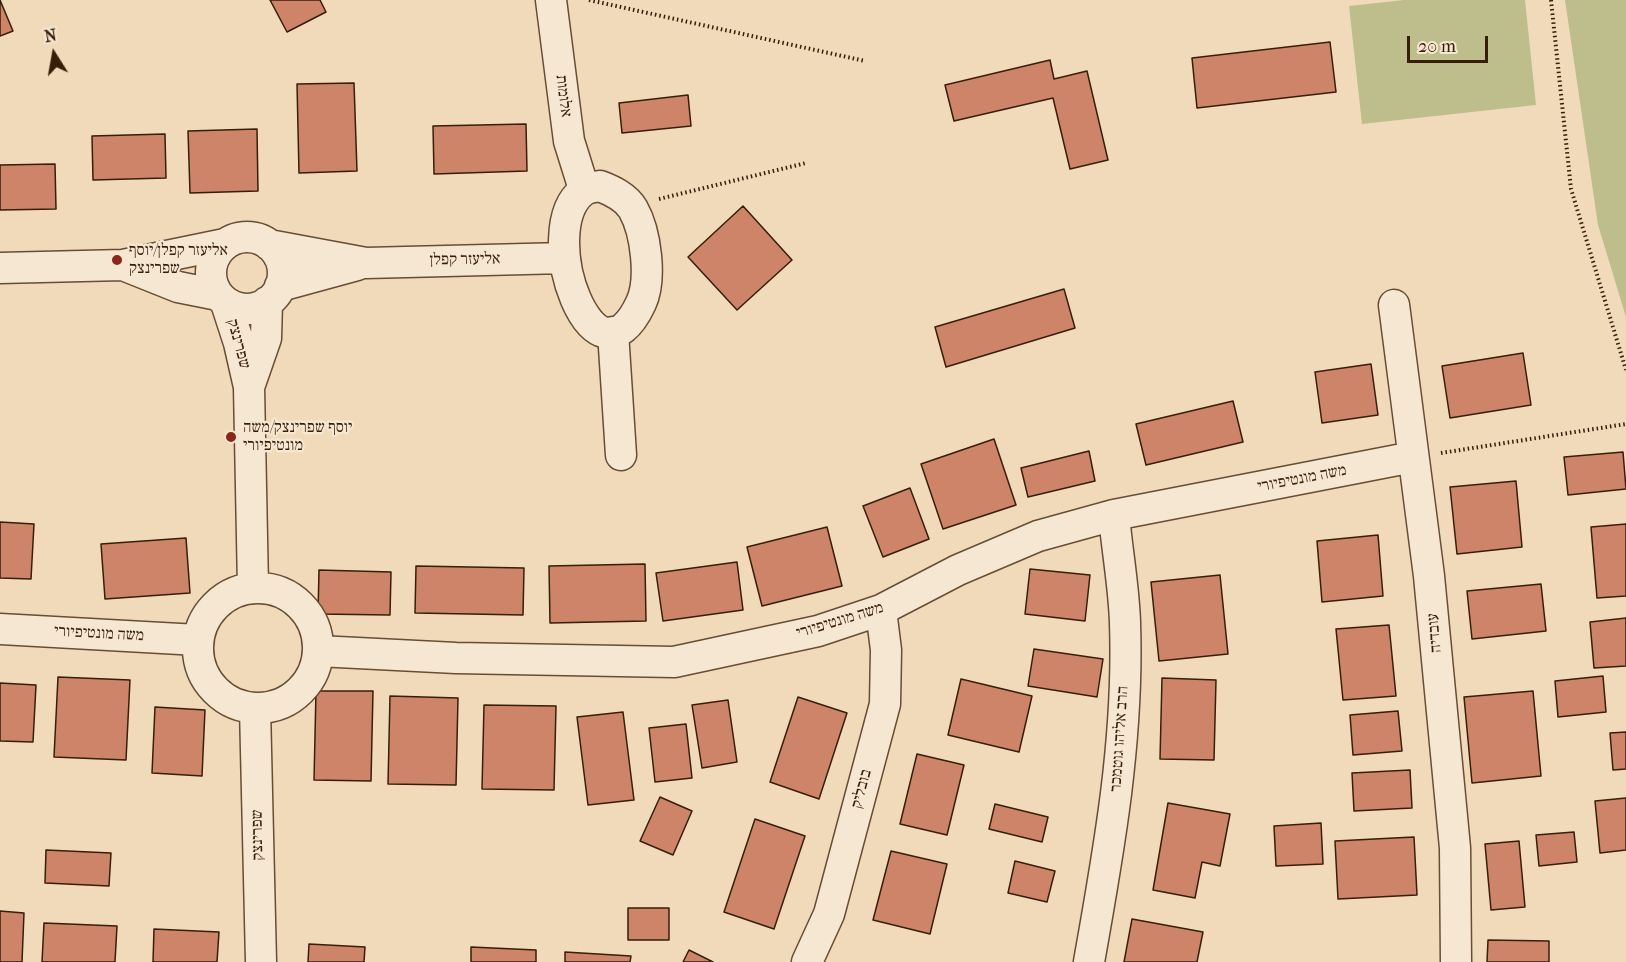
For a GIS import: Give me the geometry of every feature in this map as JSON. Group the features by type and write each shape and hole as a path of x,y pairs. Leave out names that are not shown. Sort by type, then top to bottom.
{"street":[{"name":"אלומות","path":"551,0 569,141 584,189"},
{"path":"600,186 617,192 633,208 643,243 646,274 644,295 633,319 624,327 613,332 600,331 582,315 572,295 565,258 566,228 571,203 584,189 600,186"},
{"path":"0,268 123,265 225,244 247,237 269,245 277,254 282,265 274,294 248,309 178,287 123,265"},
{"path":"222,299 212,285 212,264 225,244"},
{"name":"אליעזר קפלן","path":"269,245 366,263 565,258"},
{"name":"אליעזר קפלן","path":"274,294 366,263"},
{"name":"שפרינצק","path":"249,387 266,339 274,294"},
{"name":"שפרינצק","path":"222,299 240,343 249,387 253,588"},
{"name":"עובדיה","path":"1394,305 1429,576 1455,848 1456,962"},
{"path":"613,332 621,455"},
{"name":"משה מונטיפיורי","path":"318,651 456,658 674,662 818,631 881,610 958,570 1038,536 1114,515 1413,457"},
{"name":"הרב אליהו גוטמכר","path":"1089,962 1113,826 1123,722 1125,622 1114,515"},
{"path":"253,588 273,590 292,598 306,613 315,631 318,651 314,669 304,686 291,698 274,706 255,708 236,704 219,694 206,678 198,660 198,640 204,621 216,604 233,593 253,588"},
{"name":"בובליק","path":"807,962 829,914 885,704 886,650 881,610"},
{"name":"משה מונטיפיורי","path":"0,628 198,640"},
{"name":"שפרינצק","path":"255,708 261,962"}],"path":[{"path":"589,0 865,61"},
{"path":"1551,0 1571,189 1626,370"},
{"path":"633,208 665,196 806,162"},
{"path":"1413,457 1626,424"}],"green space":[{"path":"1404,0 1525,0 1536,105 1362,124 1349,6"},
{"path":"1565,0 1626,0 1626,317 1598,225"}],"building":[{"path":"0,0 13,31 0,36"},
{"path":"270,0 320,0 326,12 287,32"},
{"path":"1330,42 1336,92 1197,108 1192,58"},
{"path":"1050,60 1054,79 1087,71 1108,160 1070,169 1053,98 954,121 945,85"},
{"path":"354,83 357,171 299,173 297,84"},
{"path":"688,95 691,126 622,133 619,103"},
{"path":"526,124 527,171 434,174 433,126"},
{"path":"257,129 258,191 190,193 188,131"},
{"path":"165,134 166,178 93,180 92,136"},
{"path":"55,164 56,209 0,210 0,165"},
{"path":"743,206 792,260 737,310 688,257"},
{"path":"1064,289 1075,328 946,367 935,327"},
{"path":"1523,353 1531,405 1450,418 1442,366"},
{"path":"1371,364 1378,415 1322,423 1315,372"},
{"path":"1233,401 1243,442 1146,465 1136,424"},
{"path":"994,439 1016,505 943,529 921,464"},
{"path":"1089,451 1095,481 1028,497 1021,468"},
{"path":"1623,452 1626,489 1568,495 1564,457"},
{"path":"1516,481 1522,547 1457,554 1450,487"},
{"path":"910,488 929,539 883,557 863,506"},
{"path":"0,522 34,524 31,579 0,578"},
{"path":"1626,524 1626,596 1597,598 1591,527"},
{"path":"827,527 842,586 762,606 747,547"},
{"path":"1378,535 1383,596 1322,602 1317,541"},
{"path":"186,538 190,593 105,599 101,544"},
{"path":"737,562 743,610 663,621 656,573"},
{"path":"645,564 646,621 550,623 549,566"},
{"path":"416,566 524,568 523,615 415,613"},
{"path":"1030,569 1090,575 1085,621 1025,614"},
{"path":"319,570 391,572 390,615 318,614"},
{"path":"1220,575 1228,654 1159,661 1151,582"},
{"path":"1541,584 1546,631 1472,639 1467,591"},
{"path":"1626,618 1626,666 1594,668 1590,622"},
{"path":"1389,625 1396,696 1343,700 1336,629"},
{"path":"1034,649 1103,659 1097,697 1028,686"},
{"path":"1603,676 1606,712 1558,717 1555,681"},
{"path":"58,677 130,680 126,760 54,757"},
{"path":"1162,678 1216,680 1214,760 1160,759"},
{"path":"961,679 1032,696 1019,752 948,735"},
{"path":"0,683 36,685 33,742 0,741"},
{"path":"316,691 373,691 371,781 314,780"},
{"path":"1533,691 1541,776 1472,783 1464,697"},
{"path":"390,696 458,698 456,785 388,784"},
{"path":"798,697 847,713 819,799 770,782"},
{"path":"728,700 737,762 702,768 692,705"},
{"path":"484,705 556,706 554,790 482,789"},
{"path":"155,707 205,710 202,776 152,773"},
{"path":"1398,711 1402,751 1353,755 1350,715"},
{"path":"623,712 634,800 588,805 577,717"},
{"path":"686,724 692,778 655,782 649,728"},
{"path":"1626,732 1626,769 1613,770 1610,733"},
{"path":"917,754 964,765 947,835 900,824"},
{"path":"1410,770 1412,808 1354,811 1352,773"},
{"path":"660,797 692,811 673,855 640,841"},
{"path":"1626,798 1626,850 1600,853 1595,801"},
{"path":"1168,803 1230,814 1220,866 1202,862 1195,898 1153,890"},
{"path":"995,804 1048,817 1042,842 989,829"},
{"path":"755,819 805,836 774,929 724,912"},
{"path":"1321,823 1323,864 1276,866 1274,826"},
{"path":"1574,832 1577,862 1539,866 1536,835"},
{"path":"1414,837 1417,895 1338,899 1335,841"},
{"path":"1519,841 1525,907 1491,910 1485,844"},
{"path":"46,850 111,853 109,886 45,883"},
{"path":"891,851 947,864 930,934 873,920"},
{"path":"1015,861 1055,871 1047,902 1008,893"},
{"path":"628,908 669,908 669,940 628,940"},
{"path":"0,911 24,913 22,962 0,962"},
{"path":"1132,919 1203,932 1197,962 1124,962"},
{"path":"44,923 117,926 115,962 42,962"},
{"path":"154,929 219,932 217,962 153,962"},
{"path":"1488,940 1549,941 1549,962 1487,962"},
{"path":"309,944 365,947 364,962 308,962"},
{"path":"471,947 536,950 536,962 471,962"},
{"path":"689,950 713,962 683,962"},
{"path":"565,952 631,956 630,962 565,962"}],"place":[{"name":"אליעזר קפלן/יוסף שפרינצק","path":"117,260"},
{"name":"יוסף שפרינצק/משה מונטיפיורי","path":"231,437"}]}
